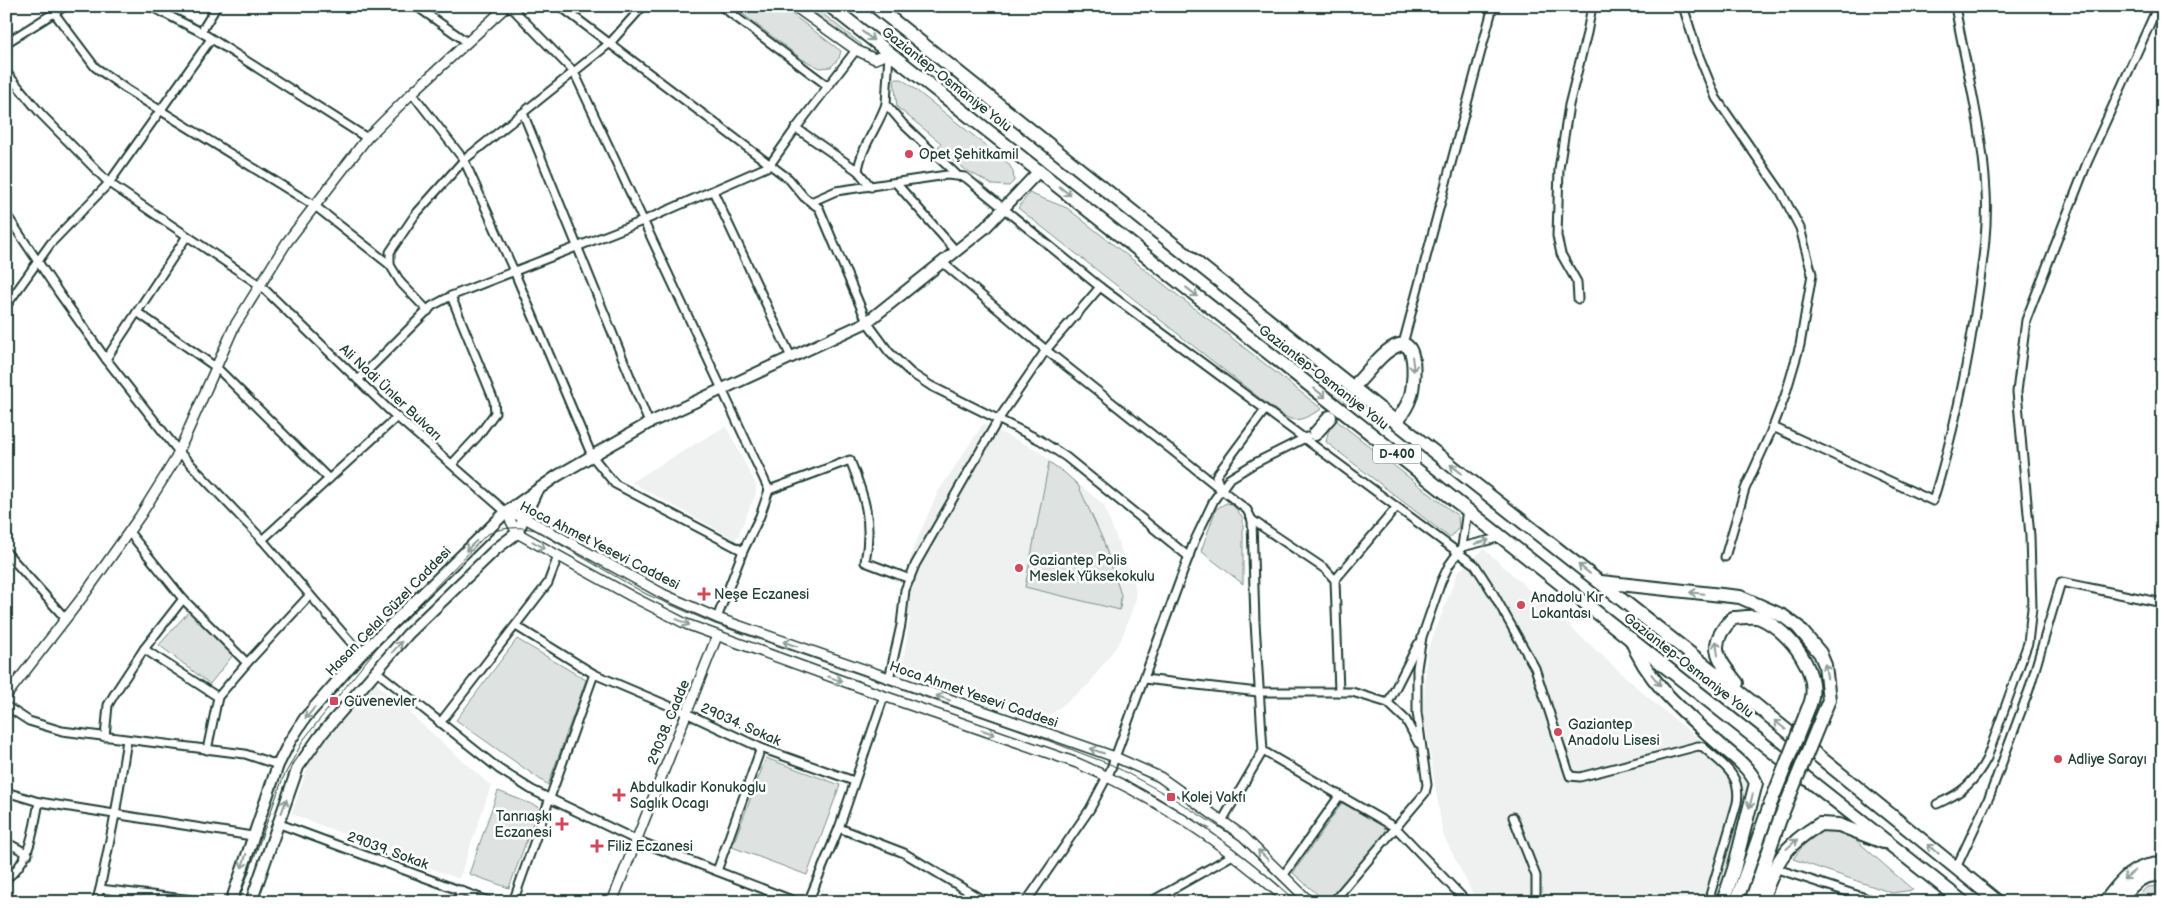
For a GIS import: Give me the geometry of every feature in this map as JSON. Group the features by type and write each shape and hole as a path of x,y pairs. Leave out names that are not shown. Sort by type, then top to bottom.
{"highway":[{"name":"Gaziantep-Osmaniye Yolu","path":"830,6 1963,902"},
{"name":"Gaziantep-Osmaniye Yolu","path":"875,6 1396,422 1753,703 1998,902"},
{"path":"1358,382 1388,350 1403,344 1411,352 1414,386 1407,405 1396,422"},
{"path":"1310,436 1330,417"},
{"path":"1600,582 1740,597 1783,616 1804,634 1820,653 1825,665 1829,700 1780,818 1751,902"},
{"path":"1736,902 1770,805 1808,709 1814,699 1813,678 1805,660 1779,629 1758,617 1733,618 1722,629 1716,639 1716,649 1724,667 1753,703"},
{"path":"1631,639 1638,658 1677,705 1740,763 1756,782 1734,869 1723,902"},
{"path":"1761,902 1774,868 1784,851 1820,824 1839,825 1894,846"},
{"path":"2105,902 2126,875 2138,868 2163,864"},
{"path":"2119,902 2130,887 2142,878 2163,876"}],"main road":[{"name":"Hasan Celal Güzel Caddesi","path":"231,902 252,836 278,765 290,741 305,718 361,654 506,512 538,489 649,423 867,322 986,228 1039,171"},
{"path":"251,902 298,767 320,736 408,634 496,549 517,533 538,489"}],"street":[{"path":"49,6 95,66 129,91 161,109 315,206 390,265 401,283 428,311"},
{"path":"6,43 65,6"},
{"path":"150,6 211,38 367,138"},
{"path":"201,32 217,6"},
{"path":"416,6 467,42"},
{"path":"6,696 66,619 128,532 179,452 218,368 234,327 287,242 367,138 412,93 509,6 574,72 720,389 769,490 717,618"},
{"path":"560,6 769,166 790,179 819,208 867,322 889,352 911,373 931,386 1040,440 1066,457 1189,557"},
{"path":"390,265 390,252 415,215 464,160 610,43 643,6"},
{"path":"721,6 828,86"},
{"path":"794,6 856,50 875,59 889,53 886,104 880,121 860,158 858,171"},
{"path":"1403,344 1493,6"},
{"path":"1578,299 1577,282 1561,254 1557,236 1559,169 1570,104 1592,6"},
{"path":"1683,6 1697,51 1716,98 1781,192 1800,228 1812,274 1800,345 1773,427 1745,489 1725,557"},
{"path":"1773,427 1933,500 1960,401 1975,315 1986,233 1984,166 1954,6"},
{"path":"1937,804 1958,795 1980,771 1987,758 2028,643 2032,608 2030,544 2017,392 2026,320 2087,162 2158,6"},
{"path":"6,306 38,259 109,184 211,38"},
{"path":"358,380 432,306 451,296 644,221 769,166 856,50"},
{"name":"Ali Nadi Ünler Bulvarı","path":"6,72 41,114 109,184 261,286 397,417 506,512"},
{"path":"412,93 464,160 514,271 592,456 616,484 743,551"},
{"path":"886,104 903,124 956,174 965,177 1100,287 1265,410 1310,436 1396,508 1460,550 1474,565 1493,593 1535,668 1570,776 1580,777 1698,746 1703,747 1734,775 1738,789 1737,803 1708,902"},
{"path":"522,113 649,423"},
{"path":"796,128 858,171 871,186"},
{"path":"811,202 836,191 956,174"},
{"path":"896,183 956,251"},
{"path":"713,191 791,357"},
{"path":"6,214 38,259 58,293 106,359 179,452 262,540 361,654"},
{"path":"106,359 187,236"},
{"path":"942,262 1046,350 1246,510 1252,520 1325,569 1335,580 1339,692"},
{"path":"889,679 901,625 905,590 915,565 998,420 1046,350 1100,287"},
{"path":"451,296 494,401 495,413 478,436 452,464"},
{"path":"137,312 218,368 329,478"},
{"path":"1221,490 1216,476 1265,410"},
{"path":"262,540 397,417"},
{"path":"1026,902 1090,809 1107,776 1189,557 1214,500 1229,480 1255,463 1310,436"},
{"path":"769,490 850,460 862,491 869,521 865,562 910,579"},
{"path":"1335,580 1396,508"},
{"path":"1388,703 1422,637 1442,582 1460,550 1467,510"},
{"name":"Hoca Ahmet Yesevi Caddesi","path":"506,512 523,517 663,594 717,618 1115,757 1160,777 1243,836 1310,902"},
{"name":"Hoca Ahmet Yesevi Caddesi","path":"506,512 517,533 686,624 884,696 1077,763 1107,776 1129,787 1184,821 1233,855 1288,902"},
{"path":"1222,821 1263,751 1258,692 1252,520"},
{"path":"128,532 183,599 247,663"},
{"path":"1460,550 1502,537"},
{"path":"6,552 66,619"},
{"path":"440,723 548,583 558,556"},
{"path":"1956,868 1990,795 2029,690 2061,582 2163,603"},
{"path":"207,750 218,697 310,595"},
{"path":"106,737 108,705 144,649 183,599"},
{"name":"29034. Sokak","path":"516,626 594,674 686,713 761,748 854,781"},
{"name":"29038. Cadde","path":"612,902 718,636"},
{"path":"1333,902 1425,793 1427,785 1417,712 1417,668 1422,637"},
{"path":"144,649 218,697"},
{"path":"376,670 499,769 532,790 636,840 797,902"},
{"path":"513,902 594,674"},
{"path":"1144,679 1258,692 1352,692 1388,703 1406,720 1421,747"},
{"path":"808,902 839,828 884,696"},
{"path":"6,706 29,721 62,731 245,754 278,765"},
{"path":"96,902 115,815 127,740"},
{"path":"717,871 761,748"},
{"path":"1263,751 1396,828 1466,902"},
{"path":"6,792 39,802 252,836"},
{"path":"1283,876 1340,796"},
{"path":"6,879 16,872 28,854 39,802"},
{"path":"1513,818 1536,876 1536,902"},
{"name":"29039. Sokak","path":"277,823 491,902"},
{"path":"839,828 904,853 986,902"},
{"path":"6,842 28,854"},
{"path":"1150,902 1233,855"},
{"path":"1774,868 1878,902"},
{"path":"100,889 210,902"},
{"path":"457,902 461,890"}],"shaded area":[{"path":"732,6 781,6 841,51 839,58 831,67 820,68 802,59"},
{"path":"806,6 813,6 862,45 860,48"},
{"path":"894,79 902,79 1008,163 1013,171 1014,181 1009,186 993,185 966,170 937,149 941,143 897,107"},
{"path":"1029,193 1067,208 1322,409 1305,418 1294,420 1267,404 1018,208"},
{"path":"1336,420 1458,516 1459,527 1450,538 1326,442 1328,432"},
{"name":"Gaziantep Polis Meslek Yüksekokulu","path":"983,424 1037,450 1103,504 1135,586 1136,599 1121,640 1088,685 1044,720 901,672 910,618 902,608 912,551 938,492"},
{"path":"726,426 756,485 756,493 736,540 631,482"},
{"path":"1049,462 1078,485 1103,540 1121,595 1120,610 1025,587"},
{"path":"1226,503 1232,504 1243,518 1243,584 1201,551 1216,509"},
{"name":"Gaziantep Anadolu Lisesi","path":"1484,549 1660,708 1717,753 1749,785 1749,799 1721,902 1477,902 1443,835 1423,710 1427,652 1458,572"},
{"path":"189,611 233,655 210,684 159,645"},
{"path":"517,639 586,680 548,785 456,720"},
{"path":"375,682 491,786 459,879 292,814 311,757"},
{"path":"766,758 840,785 807,875 732,847"},
{"path":"498,791 539,807 509,888 469,874"},
{"path":"1342,803 1385,827 1385,834 1326,902 1293,873"},
{"path":"1822,830 1839,831 1855,839 1913,890 1892,893 1793,859 1811,835"},
{"path":"2159,886 2163,888 2163,902 2131,902 2147,887"}],"tunnel":[{"path":"1332,415 1358,382"}],"tram line":[{"path":"238,902 283,778 304,739 380,644 486,535 498,530 516,528 535,530 646,594 715,624 1031,734 1112,765 1171,797 1238,839 1302,902"},
{"path":"1125,780 1210,829"}],"place":[{"name":"Opet Şehitkamil","path":"909,154"},
{"name":"Gaziantep Polis Meslek Yüksekokulu","path":"1019,568"},
{"name":"Neşe Eczanesi","path":"704,594"},
{"name":"Anadolu Kır Lokantası","path":"1521,605"},
{"name":"Güvenevler","path":"334,701"},
{"name":"Gaziantep Anadolu Lisesi","path":"1558,732"},
{"name":"Adliye Sarayı","path":"2058,759"},
{"name":"Abdulkadir Konukoglu Saglık Ocagı","path":"619,795"},
{"name":"Kolej Vakfı","path":"1171,797"},
{"name":"Tanrıaşkı Eczanesi","path":"562,824"},
{"name":"Filiz Eczanesi","path":"597,846"}]}
